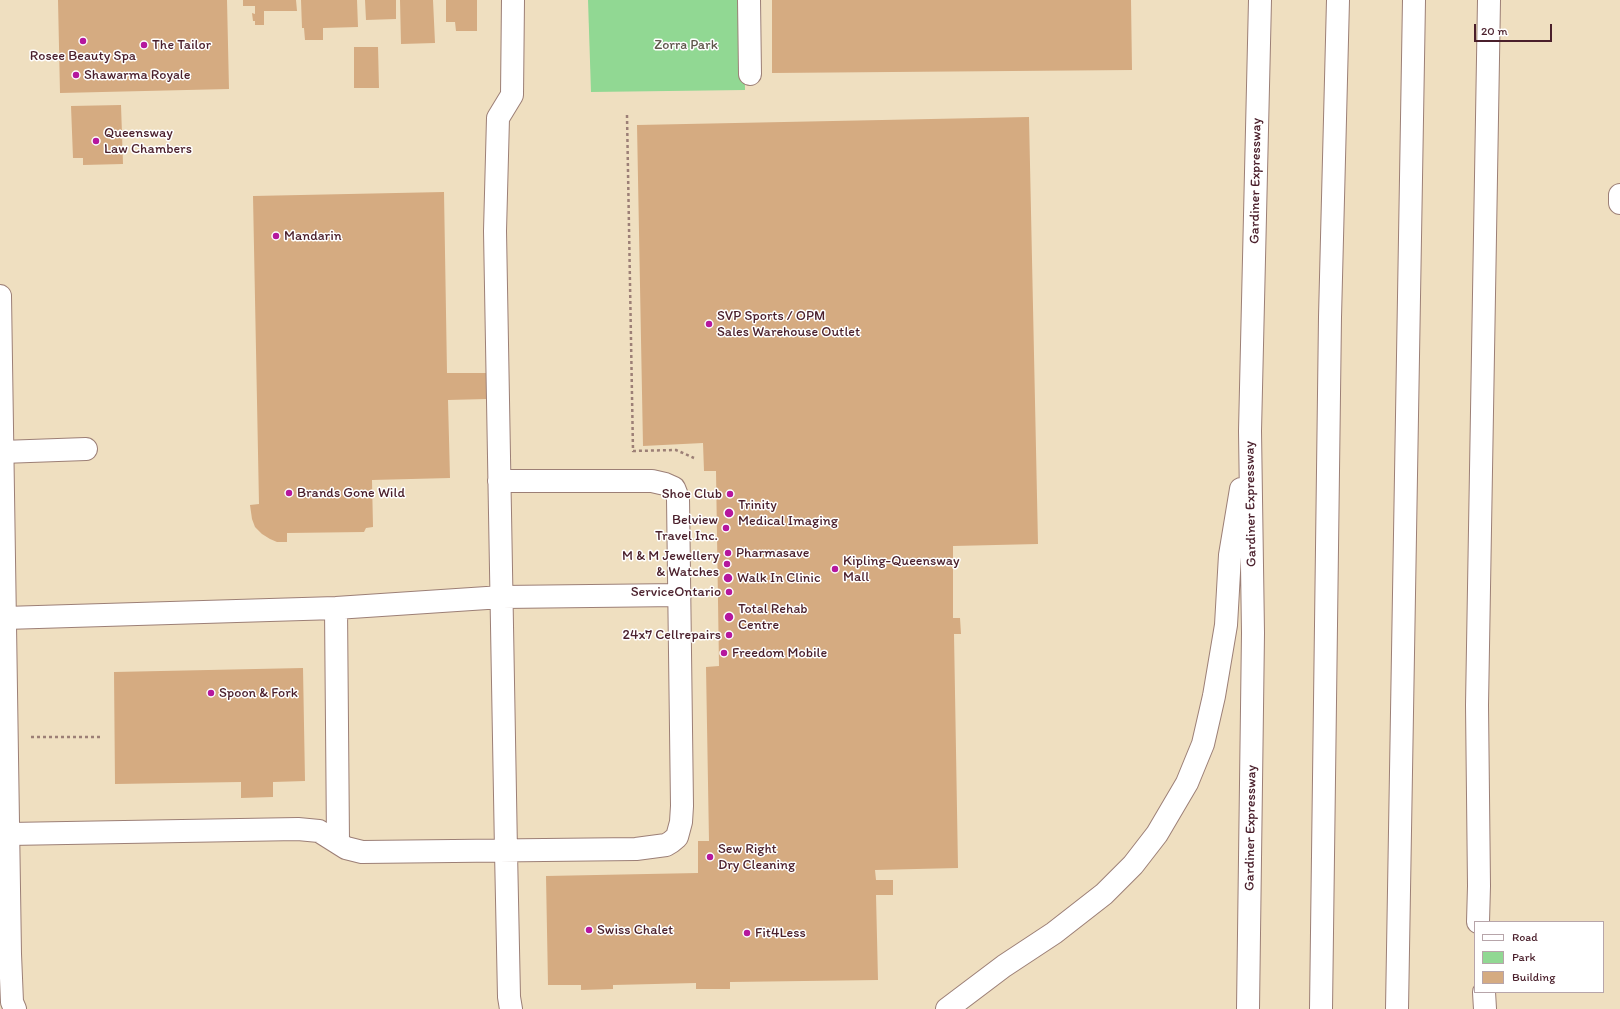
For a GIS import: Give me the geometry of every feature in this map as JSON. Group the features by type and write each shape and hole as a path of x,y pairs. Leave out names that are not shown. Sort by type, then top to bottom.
{"main road":[{"path":"511,1009 509,998 495,231 498,118 512,95 513,0"},
{"path":"749,0 750,74"},
{"name":"Gardiner Expressway","path":"1248,1009 1253,633 1250,431 1260,0"},
{"path":"1321,1009 1330,317 1338,0"},
{"path":"1397,1009 1414,0"},
{"path":"1479,921 1477,705 1489,0"},
{"path":"1620,195 1620,203"},
{"path":"0,296 2,550 5,618 9,834 5,954 12,1007"},
{"path":"947,1009 1004,966 1054,934 1104,894 1133,865 1157,834 1187,783 1203,744 1214,696 1226,625 1230,555 1250,431"},
{"path":"2,452 86,449"},
{"path":"9,834 298,829 319,831 346,848 362,852 636,849 666,845 671,842 677,837 681,822 682,806 678,498 674,488 652,481 499,481"},
{"path":"5,618 336,608 502,597 680,595"},
{"path":"336,608 338,842"},
{"path":"1475,1009 1476,993"},
{"path":"1484,993 1485,1009"}],"path":[{"path":"627,115 633,451 676,450 694,458"},
{"path":"7,737 101,737"}],"green space":[{"name":"Zorra Park","path":"588,0 744,0 745,90 591,92"}],"building":[{"name":"The Tailor","path":"58,0 227,0 229,89 60,93"},
{"path":"243,0 296,0 297,11 264,11 264,25 255,25 252,13 255,14 255,6 243,6"},
{"path":"301,0 357,0 358,27 323,28 323,40 305,40 304,28 302,28"},
{"path":"365,0 396,0 396,19 366,20"},
{"path":"400,0 433,0 435,43 401,44"},
{"path":"446,0 477,0 477,31 456,31 455,22 446,22"},
{"path":"772,0 1131,0 1132,70 772,73"},
{"path":"354,47 378,47 379,88 354,88"},
{"path":"121,105 123,164 83,165 83,158 73,158 71,106"},
{"name":"Kipling-Queensway Mall","path":"1029,117 1038,544 953,546 953,618 960,618 961,634 954,634 958,868 875,870 876,880 893,880 893,895 876,895 878,980 730,982 730,989 696,989 696,983 613,985 613,989 581,990 581,985 548,985 546,876 698,873 698,841 709,841 706,667 719,666 716,471 704,471 703,443 643,446 637,125"},
{"path":"444,192 447,373 486,373 487,399 448,400 450,478 372,480 373,527 366,528 364,532 287,533 287,542 277,542 270,539 255,527 250,505 259,504 253,196"},
{"path":"303,668 305,781 273,782 273,797 241,798 241,782 115,784 114,672"}],"place":[{"name":"Rosee Beauty Spa","path":"83,41"},
{"name":"The Tailor","path":"144,45"},
{"name":"Shawarma Royale","path":"76,75"},
{"name":"Queensway Law Chambers","path":"96,141"},
{"name":"Mandarin","path":"276,236"},
{"name":"SVP Sports / OPM Sales Warehouse Outlet","path":"709,324"},
{"name":"Brands Gone Wild","path":"289,493"},
{"name":"Shoe Club","path":"730,494"},
{"name":"Trinity Medical Imaging","path":"729,513"},
{"name":"Belview Travel Inc.","path":"726,528"},
{"name":"Pharmasave","path":"728,553"},
{"name":"M & M Jewellery & Watches","path":"727,564"},
{"name":"Kipling-Queensway Mall","path":"835,569"},
{"name":"Walk In Clinic","path":"728,578"},
{"name":"ServiceOntario","path":"729,592"},
{"name":"Total Rehab Centre","path":"729,617"},
{"name":"24x7 Cellrepairs","path":"729,635"},
{"name":"Freedom Mobile","path":"724,653"},
{"name":"Spoon & Fork","path":"211,693"},
{"name":"Sew Right Dry Cleaning","path":"710,857"},
{"name":"Swiss Chalet","path":"589,930"},
{"name":"Fit4Less","path":"747,933"}]}
